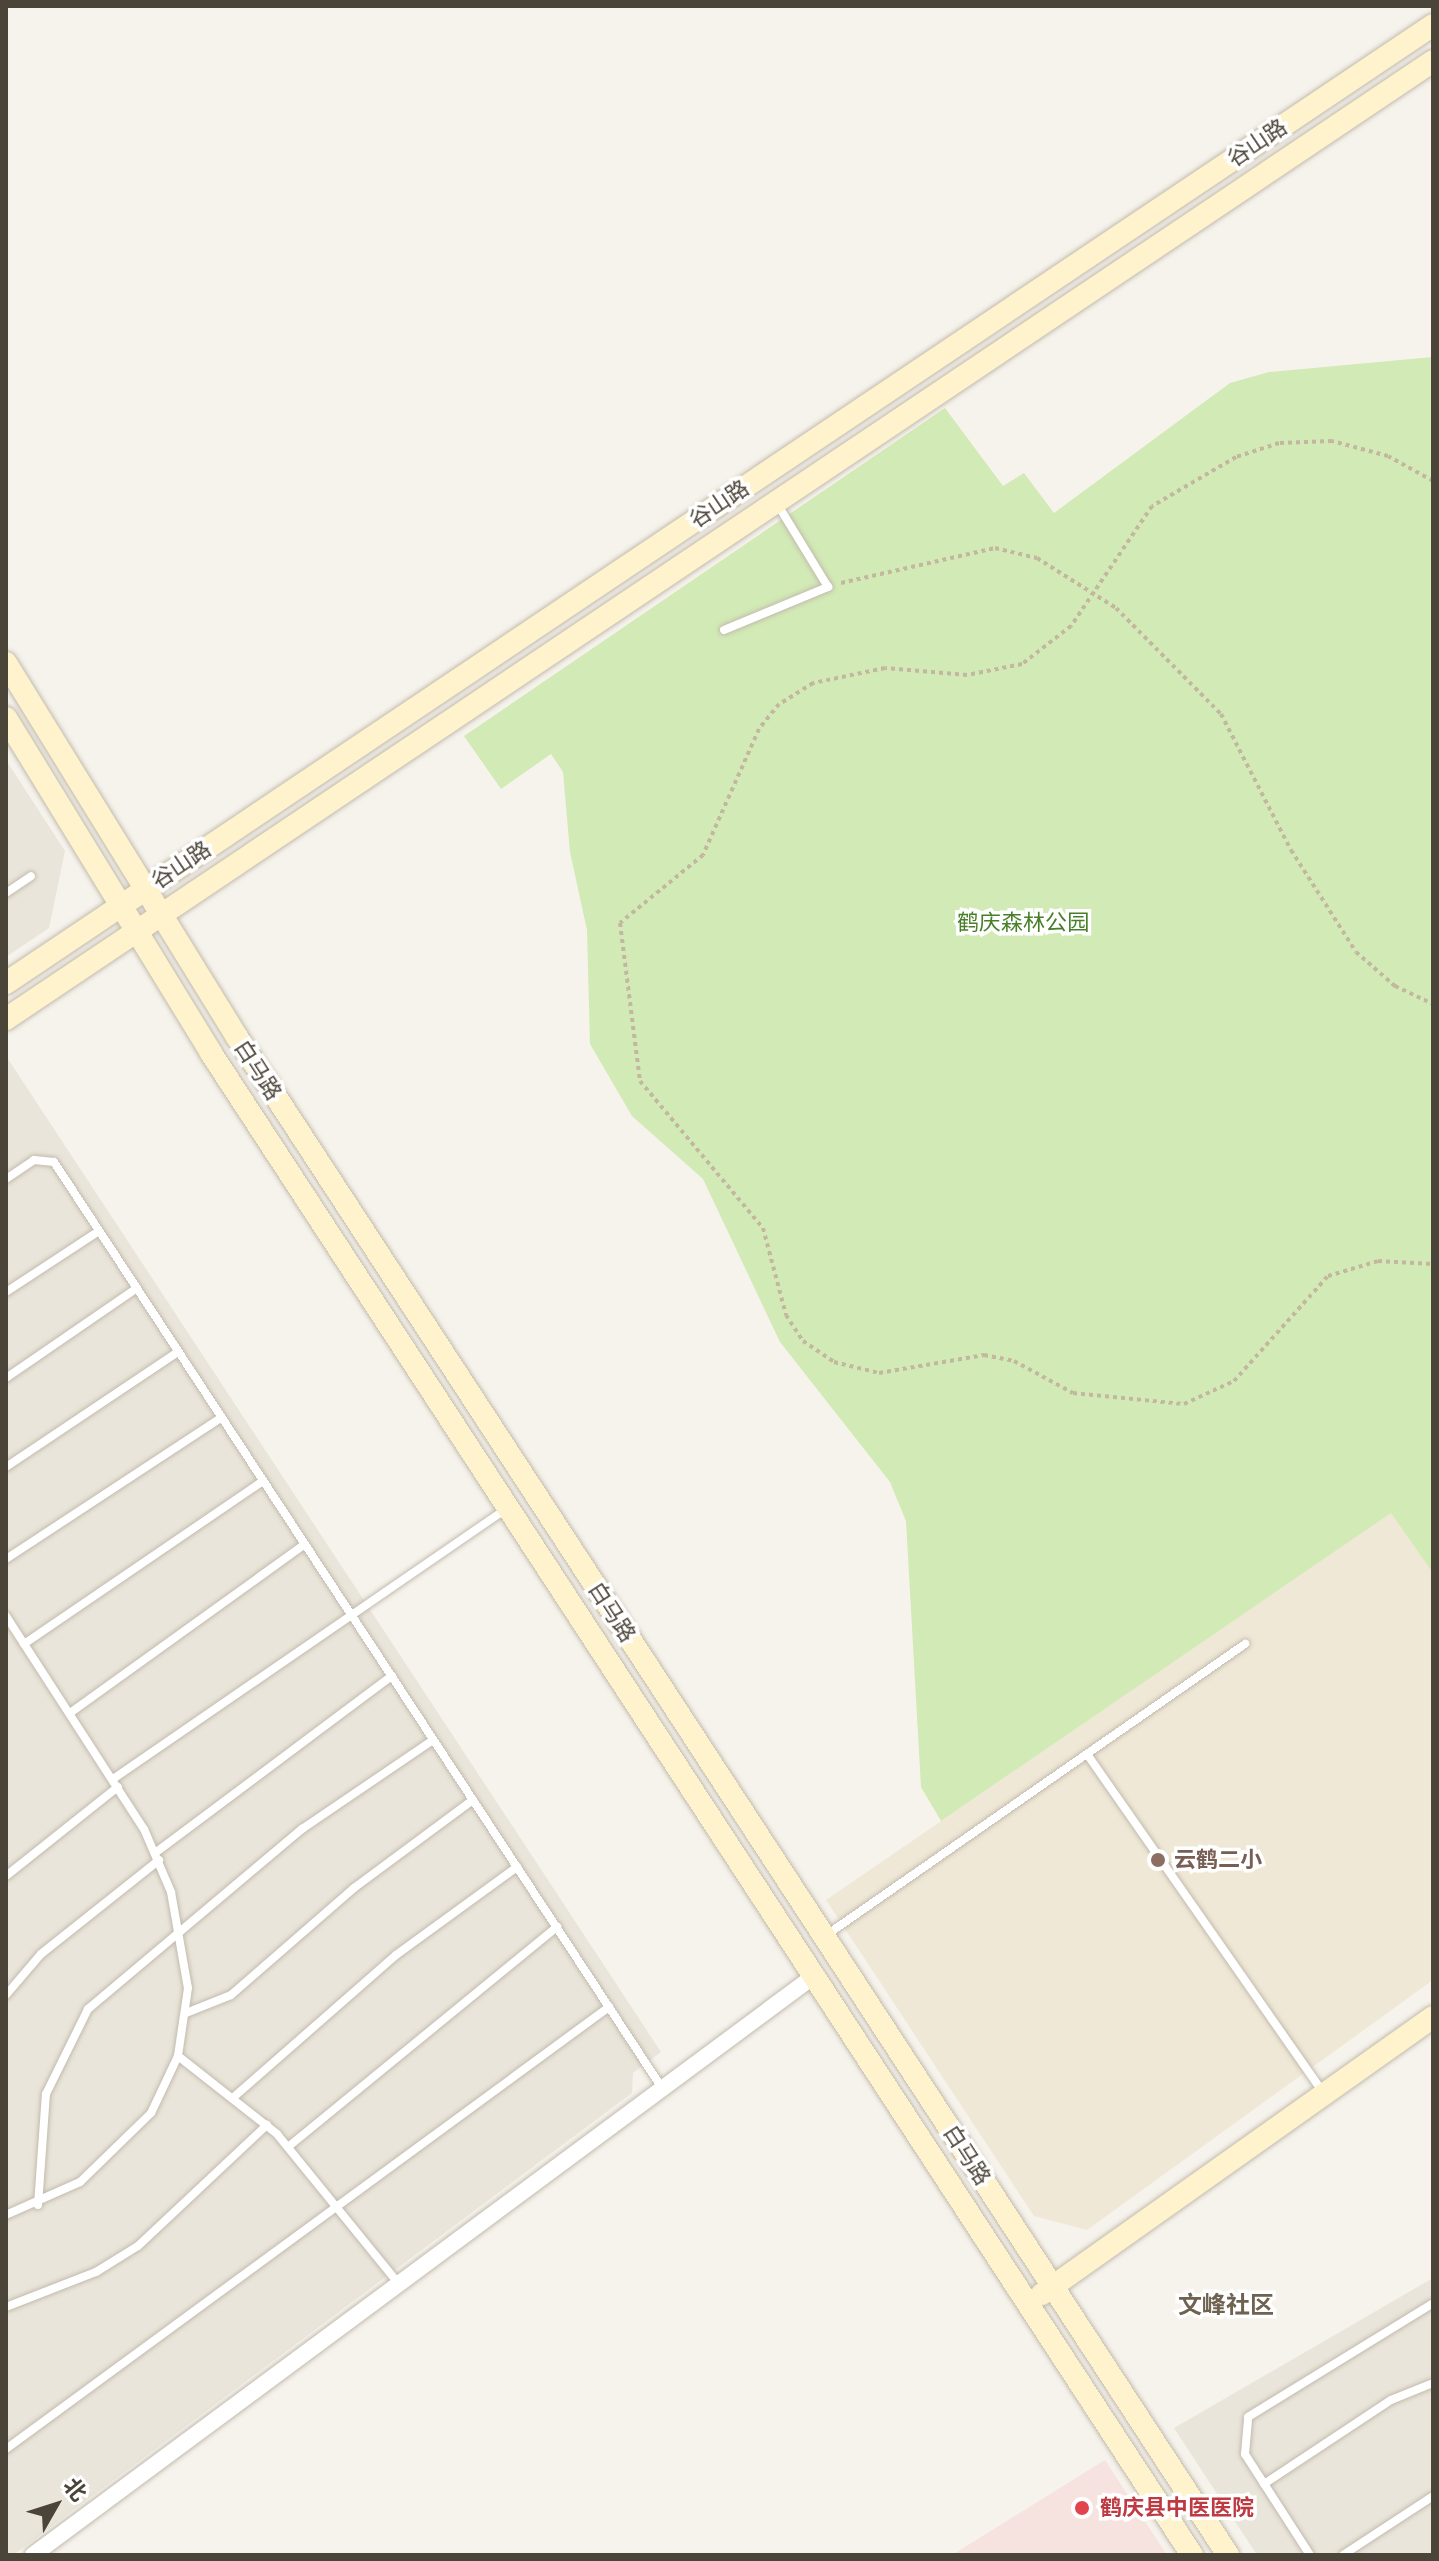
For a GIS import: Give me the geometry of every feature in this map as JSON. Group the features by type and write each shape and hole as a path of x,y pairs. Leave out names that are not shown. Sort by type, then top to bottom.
{"street":[{"name":"谷山路","path":"6,983 1433,25"},
{"name":"谷山路","path":"6,1019 1433,61"},
{"name":"白马路","path":"6,663 163,914 1228,2555"},
{"name":"白马路","path":"6,718 138,931 508,1507 1192,2555"},
{"path":"33,2555 814,1976"},
{"path":"1028,2304 1433,2017"}],"lane":[{"path":"724,630 828,587 776,502"},
{"path":"6,893 31,876"},
{"path":"6,1179 34,1160 54,1162 663,2088"},
{"path":"6,1292 99,1231"},
{"path":"6,1378 137,1288"},
{"path":"6,1467 178,1352"},
{"path":"6,1559 222,1417"},
{"path":"24,1644 263,1481"},
{"path":"6,1876 116,1783 349,1611 508,1507"},
{"path":"70,1713 305,1544"},
{"path":"6,1616 116,1783 157,1856 181,1930 186,2013 178,2056 162,2098 121,2146 80,2182 38,2205 6,2215"},
{"path":"824,1936 1245,1644"},
{"path":"6,1995 41,1954 157,1856 392,1676"},
{"path":"38,2205 41,2118 63,2049 113,1983 181,1930 208,1914 302,1829 433,1740"},
{"path":"1087,1754 1324,2094"},
{"path":"186,2013 231,1995 354,1888 473,1800"},
{"path":"235,2096 396,1955 517,1867"},
{"path":"288,2147 557,1927"},
{"path":"6,2449 340,2208 609,2007"},
{"path":"178,2056 235,2096 267,2125 340,2208 399,2284"},
{"path":"6,2307 96,2272 138,2246 267,2125"},
{"path":"1310,2555 1245,2454 1253,2411 1433,2303"},
{"path":"1264,2484 1391,2400 1433,2383"},
{"path":"1343,2555 1433,2496"}],"path":[{"path":"1433,481 1388,456 1332,441 1279,443 1236,457 1152,506 1090,592 1071,626 1022,664 967,675 854,672 813,683 768,715 703,855 620,923 640,1081 763,1228 791,1325 817,1352 855,1369 879,1373 984,1355 1014,1361 1073,1393 1184,1404 1234,1381 1328,1276 1378,1261 1433,1264"},
{"path":"828,587 995,548 1037,558 1090,592 1138,626 1221,714 1291,850 1356,952 1395,986 1433,1004"}],"shaded area":[{"path":"6,760 65,851 49,928 6,957"},
{"path":"6,1056 661,2052 633,2073 632,2093 13,2555 6,2555"},
{"name":"云鹤二小","path":"1392,1512 1433,1573 1433,1980 1087,2230 1034,2216 826,1900"},
{"path":"1433,2278 1433,2555 1257,2555 1174,2428"},
{"name":"鹤庆县中医医院","path":"1105,2460 1167,2555 952,2555"}],"green space":[{"name":"鹤庆森林公园","path":"1433,357 1433,1573 1391,1513 941,1821 921,1787 906,1521 890,1482 780,1342 703,1179 632,1116 590,1044 587,930 570,852 563,772 551,754 501,789 464,736 945,408 1003,486 1024,473 1054,513 1230,383 1269,372"}],"place":[{"name":"云鹤二小","path":"1158,1860"},
{"name":"鹤庆县中医医院","path":"1082,2508"}],"district":[{"name":"文峰社区","path":"1226,2305"}]}
